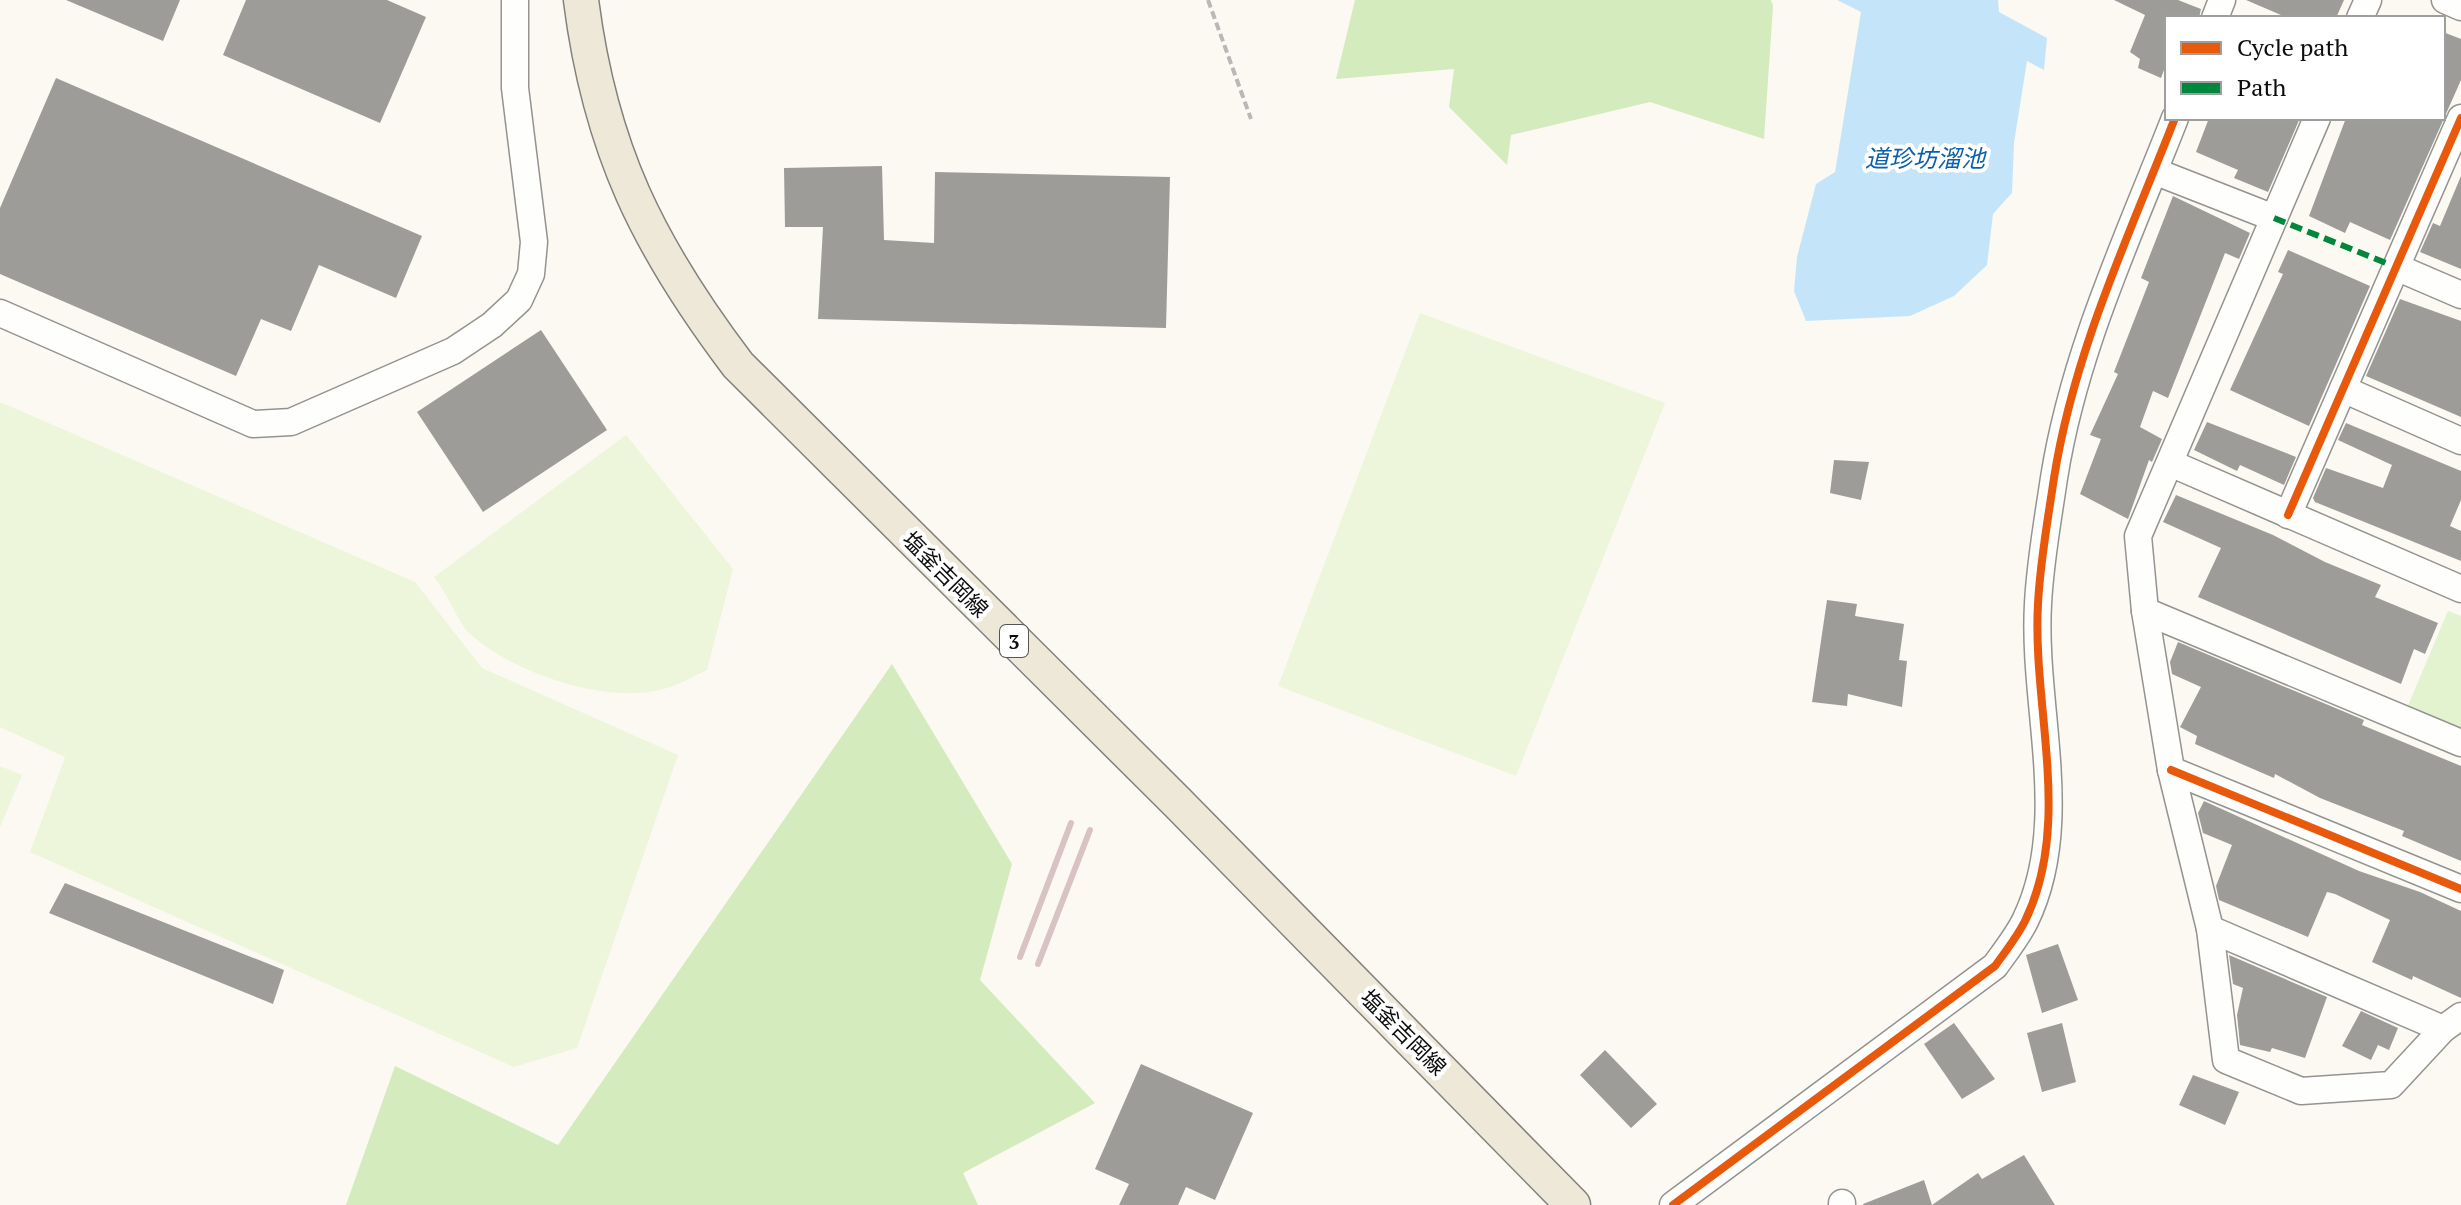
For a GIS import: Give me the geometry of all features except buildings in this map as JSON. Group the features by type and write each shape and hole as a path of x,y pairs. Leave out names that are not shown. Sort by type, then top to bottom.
{"main road":[{"name":"塩釜吉岡線","path":"581,0 601,113 635,198 690,301 738,365 1178,803 1573,1205"}],"street":[{"path":"0,313 253,424 291,422 453,351 492,325 519,300 531,274 534,242 515,88 515,0"},
{"path":"2445,0 2461,7"},
{"path":"2288,515 2396,267 2455,150 2461,118"},
{"path":"1673,1205 1995,966 2025,922 2038,885 2046,844 2038,605 2055,477 2071,394 2094,319 2174,120"},
{"path":"2210,929 2452,1023 2391,1085 2301,1091 2226,1060 2210,929 2171,770 2145,611 2138,536 2316,120"},
{"path":"2154,171 2274,218"},
{"path":"2396,267 2461,295"},
{"path":"2343,389 2461,441"},
{"path":"2170,463 2461,589"},
{"path":"2145,611 2461,743"},
{"path":"2171,770 2461,889"}],"path":[{"path":"1208,0 1251,119"}],"green space":[{"path":"1355,0 1771,0 1764,139 1650,102 1511,135 1507,165 1449,107 1454,69 1336,79"},
{"path":"1420,313 1665,403 1516,776 1278,686"},
{"path":"0,402 415,582 482,668 678,755 577,1048 514,1067 30,852 65,757 0,727"},
{"path":"626,435 733,569 707,670 672,686 618,693 564,683 489,649 461,623 434,577"},
{"path":"2448,611 2461,616 2461,730 2407,708"},
{"path":"892,664 1012,864 980,980 1095,1103 963,1173 978,1205 346,1205 395,1066 558,1145"},
{"path":"0,766 22,775 0,827"}],"water":[{"name":"道珍坊溜池","path":"1837,0 1998,0 1999,12 2047,38 2044,70 2027,61 2014,143 2012,193 1993,214 1987,265 1954,296 1910,316 1806,321 1794,291 1797,257 1816,184 1835,172 1861,12"}],"railway":[{"path":"1020,957 1071,823"},
{"path":"1038,964 1090,830"}],"marked path":[{"path":"2274,218 2396,267"}],"cycle path":[{"path":"2288,515 2461,118"},
{"path":"1673,1205 1995,966 2025,921 2039,883 2049,805 2038,604 2054,478 2063,431 2089,339 2174,120"},
{"path":"2171,770 2461,889"}]}
